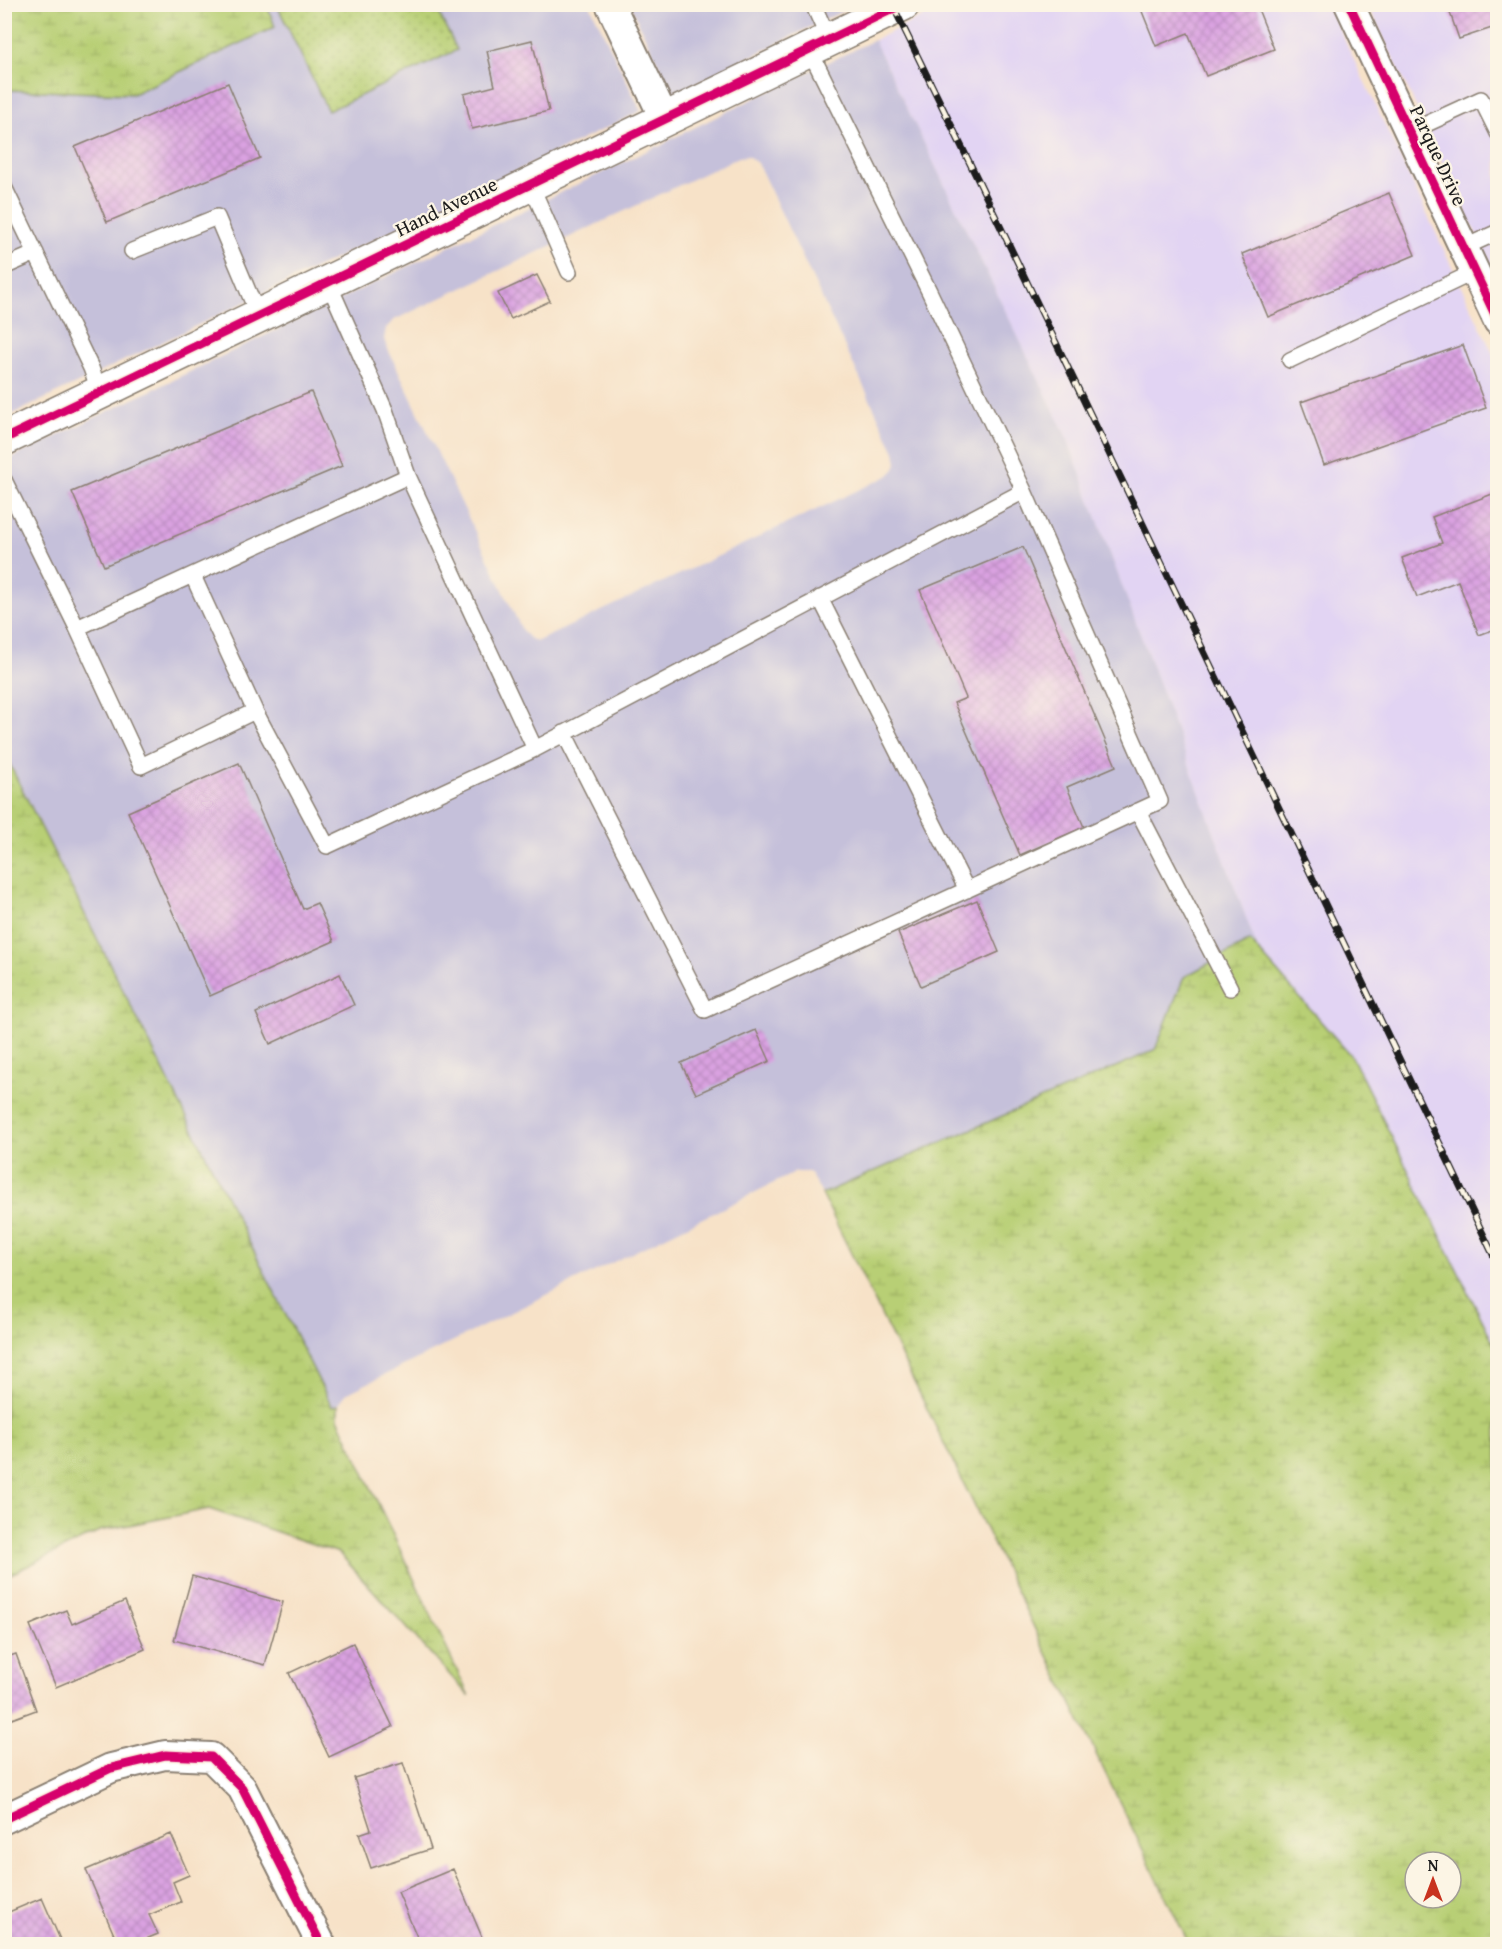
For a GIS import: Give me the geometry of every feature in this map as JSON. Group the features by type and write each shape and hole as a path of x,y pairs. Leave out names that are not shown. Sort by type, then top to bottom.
{"street":[{"path":"610,4 665,120"},
{"name":"Hand Avenue","path":"4,440 903,4"},
{"name":"Parque Drive","path":"1349,4 1497,321"},
{"path":"4,1819 111,1768 165,1755 211,1757 242,1788 321,1944"}],"lane":[{"path":"564,733 705,1010 1160,801 1024,490 925,282 819,45 813,4"},
{"path":"1409,132 1482,99 1497,133"},
{"path":"531,185 569,272"},
{"path":"4,187 91,368 100,393"},
{"path":"132,251 217,216 259,317"},
{"path":"1290,360 1469,260 1497,232"},
{"path":"4,267 36,253"},
{"path":"328,282 385,410 408,476 535,748"},
{"path":"77,628 408,476"},
{"path":"4,480 77,628 141,766 255,711"},
{"path":"193,576 255,711 327,846 535,748 1024,490"},
{"path":"820,598 967,890"},
{"path":"1138,812 1230,988"}],"shaded area":[{"path":"857,4 673,95 630,5"},
{"path":"267,5 590,5 641,111 5,418 5,90 133,94 275,27"},
{"path":"947,5 1328,5 1497,362 1497,1350 1352,1057 1258,950 1067,438 874,40"},
{"path":"1368,5 1497,5 1497,278"},
{"path":"874,40 1067,438 1258,950 1250,941 1184,977 1155,1050 822,1194 809,1172 796,1172 346,1394 338,1405 332,1407 5,753 5,461 659,147 673,138","holes":["748,156 758,164 895,452 897,463 895,469 888,476 538,641 530,639 523,632 386,345 384,339 386,328 394,320 739,157"]}],"green space":[{"path":"5,4 267,5 275,27 133,94 5,90"},
{"path":"277,5 435,5 457,50 328,111"},
{"path":"4,753 332,1407 338,1405 338,1418 469,1696 339,1553 209,1509 99,1531 5,1577"},
{"path":"1250,941 1352,1057 1497,1350 1497,1944 1189,1944 822,1194 1155,1050 1184,977"}],"building":[{"path":"1139,4 1256,4 1274,49 1206,76 1188,33 1156,46"},
{"path":"1447,4 1498,4 1498,26 1459,39"},
{"path":"532,40 549,111 472,129 464,94 495,86 487,51"},
{"path":"228,83 260,158 107,222 75,147"},
{"path":"1389,193 1415,255 1268,317 1242,254"},
{"path":"537,275 550,301 511,319 498,293"},
{"path":"1463,345 1486,408 1324,465 1301,402"},
{"path":"311,392 342,466 104,566 72,492"},
{"path":"1495,493 1498,499 1498,628 1479,635 1458,581 1417,597 1402,558 1442,543 1432,517"},
{"path":"1023,547 1116,766 1067,787 1084,827 1020,855 954,703 966,698 920,590"},
{"path":"239,763 303,909 317,903 334,941 210,996 128,812"},
{"path":"977,900 999,952 921,986 898,933"},
{"path":"340,974 354,1005 270,1044 256,1013"},
{"path":"756,1030 770,1061 696,1094 681,1063"},
{"path":"192,1576 283,1602 265,1665 174,1640"},
{"path":"125,1601 145,1649 56,1687 30,1625 66,1610 72,1624"},
{"path":"353,1643 393,1727 329,1757 289,1673"},
{"path":"16,1654 36,1710 4,1722 4,1658"},
{"path":"403,1763 431,1849 371,1868 359,1834 371,1830 354,1778"},
{"path":"171,1834 189,1875 173,1882 181,1902 149,1915 158,1934 134,1944 118,1944 86,1870"},
{"path":"453,1869 485,1944 420,1944 398,1892"},
{"path":"42,1898 62,1944 4,1944 4,1914"}],"railway":[{"path":"892,4 1498,1265"}],"cycle path":[{"path":"4,439 903,4"},
{"path":"1349,4 1498,321"},
{"path":"4,1819 111,1768 165,1755 211,1757 242,1788 321,1944"}]}
